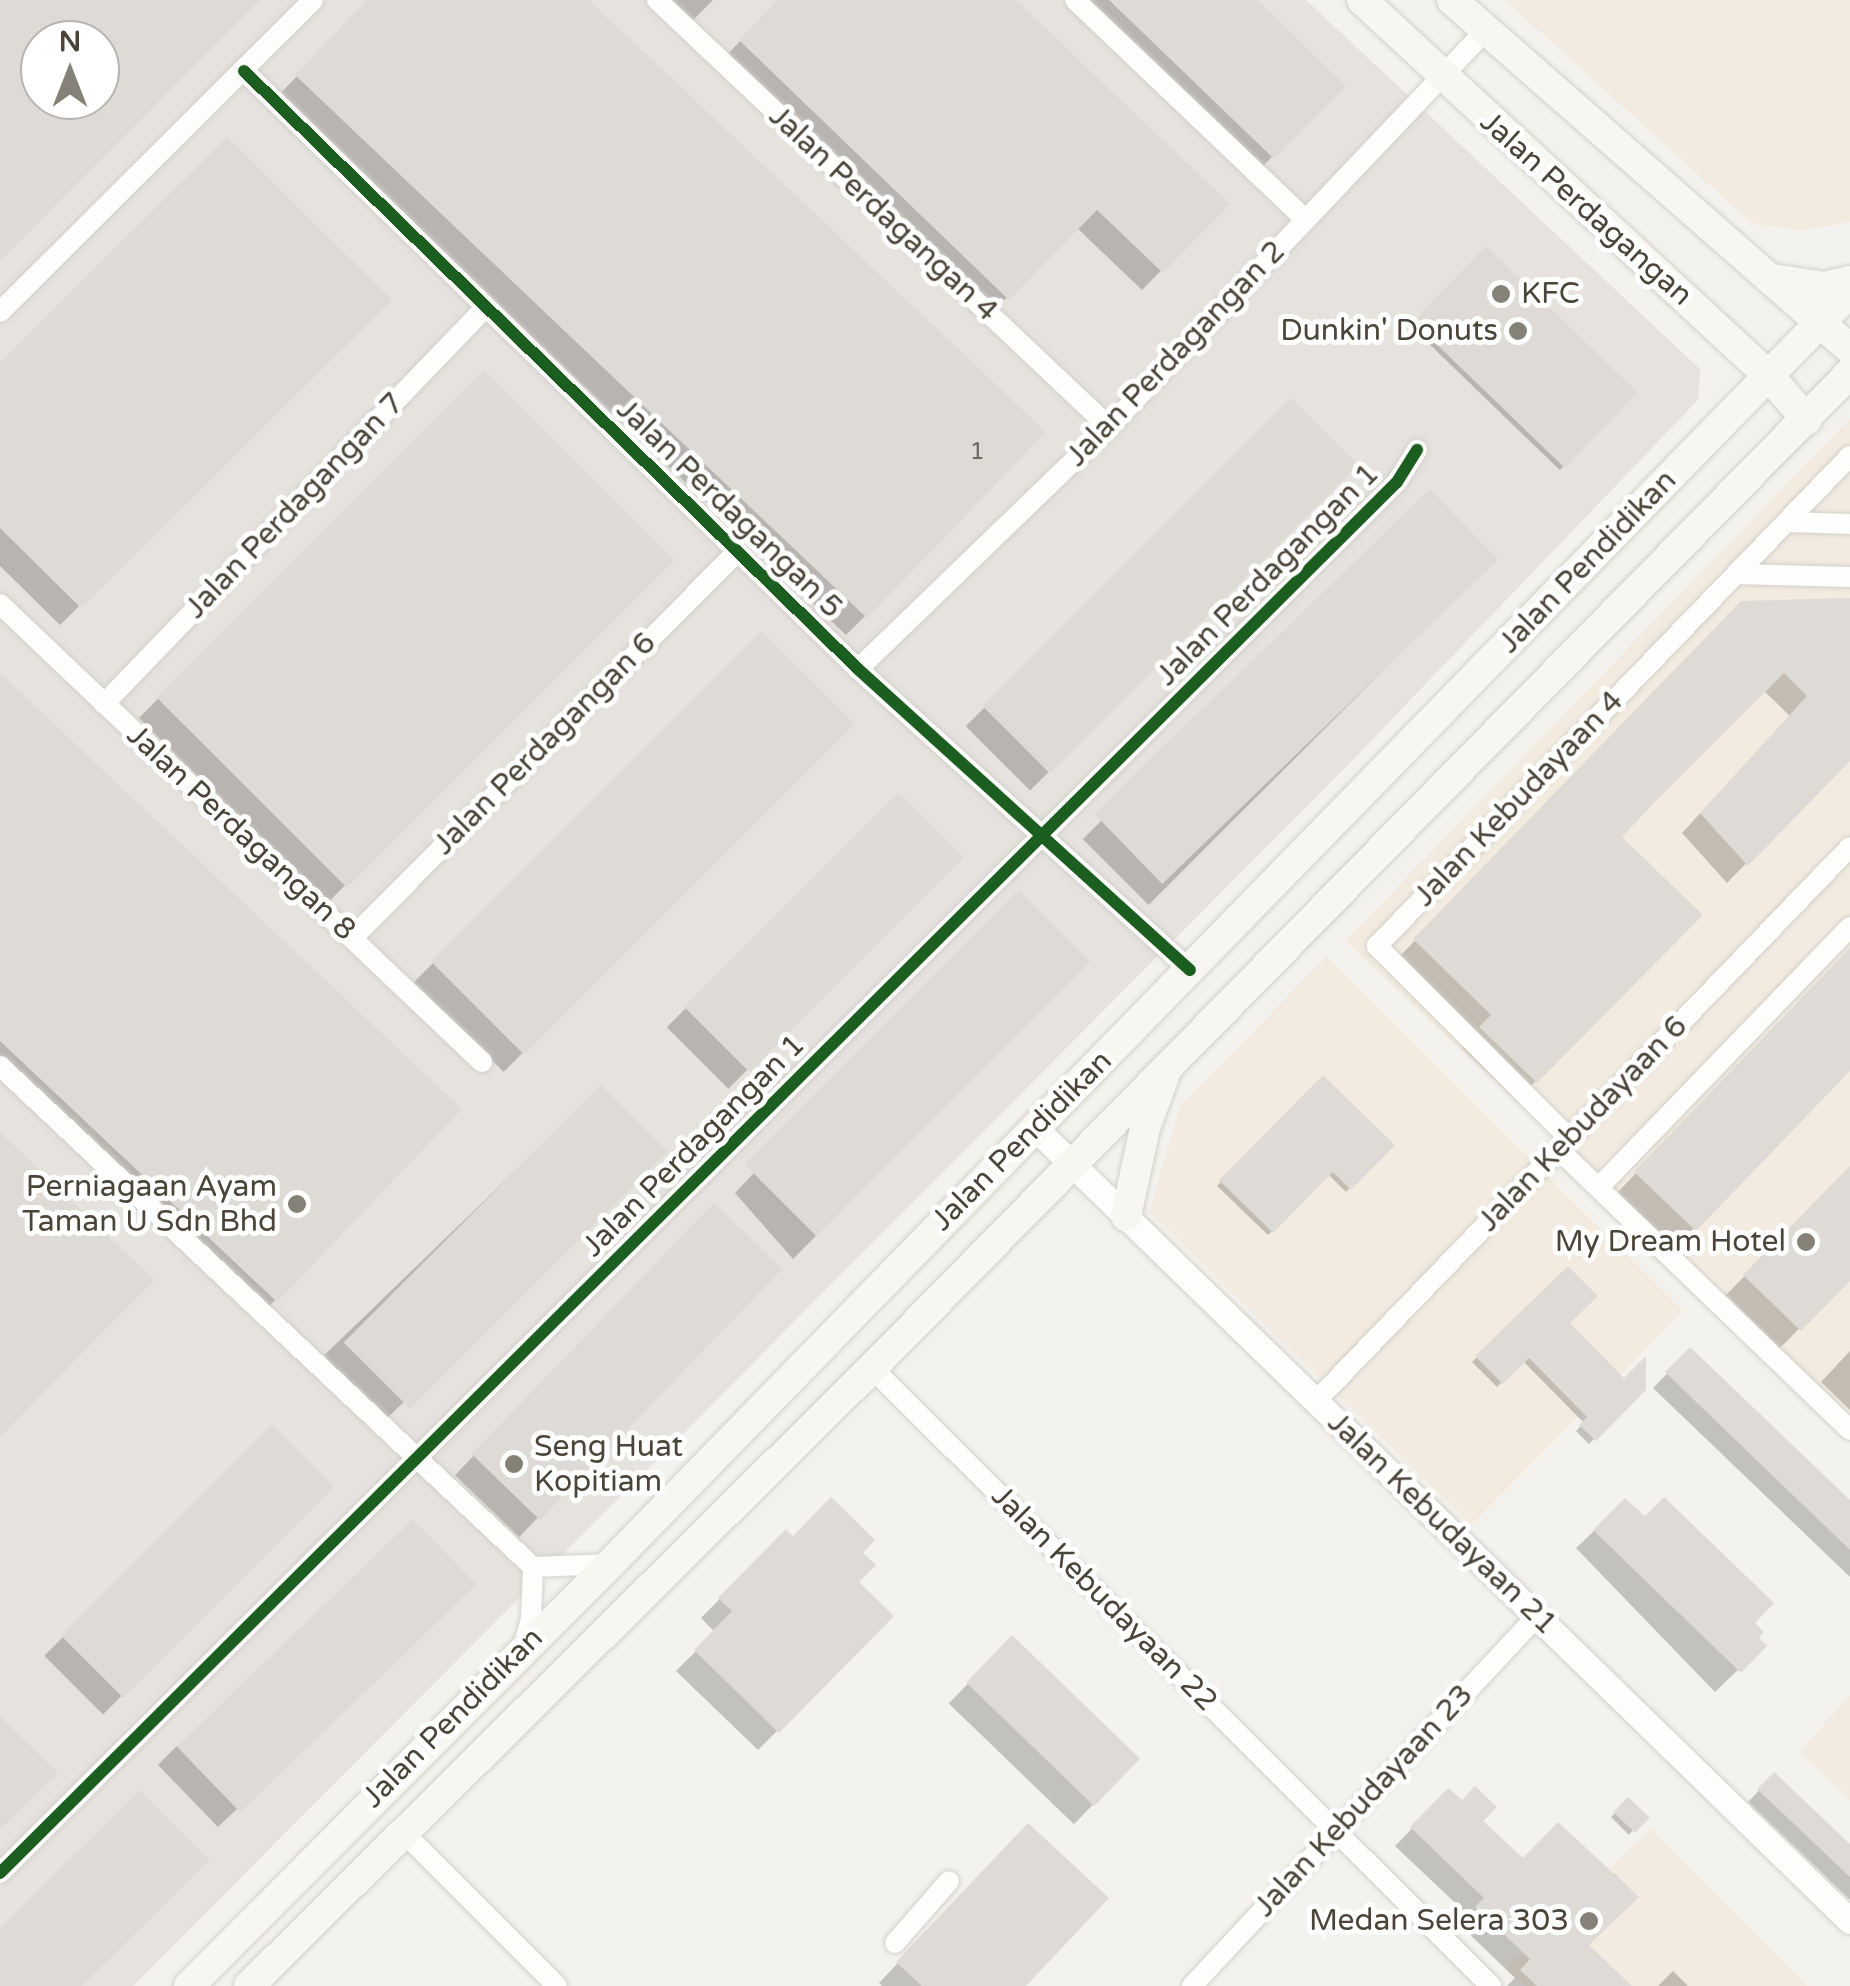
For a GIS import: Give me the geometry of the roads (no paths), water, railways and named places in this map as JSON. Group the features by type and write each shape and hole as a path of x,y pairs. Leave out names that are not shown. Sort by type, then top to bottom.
{"main road":[{"name":"Jalan Perdagangan","path":"1362,0 1769,376 1807,420"},
{"path":"1452,0 1850,349"},
{"path":"1770,278 1824,287 1850,281"},
{"name":"Jalan Pendidikan","path":"189,1986 610,1564 1850,292"},
{"path":"1693,454 1736,389 1739,371 1734,356 1702,315"},
{"name":"Jalan Pendidikan","path":"249,1986 402,1830 872,1368 1070,1162 1167,1069 1850,373"},
{"name":"Jalan Pendidikan","path":"1571,659 1742,515 1850,401"},
{"path":"1126,1216 1145,1128 1167,1069"}],"street":[{"path":"0,312 313,0"},
{"name":"Jalan Perdagangan 4","path":"657,0 1109,427"},
{"path":"1075,0 1305,219"},
{"name":"Jalan Perdagangan 2","path":"858,668 1109,427 1485,31"},
{"name":"Jalan Perdagangan 5","path":"244,71 858,668 1190,970"},
{"name":"Jalan Perdagangan 7","path":"104,704 485,308"},
{"name":"Jalan Perdagangan 1","path":"0,1873 1398,482 1417,450"},
{"name":"Jalan Kebudayaan 4","path":"1564,1143 1377,946 1850,456"},
{"path":"1786,522 1850,524"},
{"name":"Jalan Perdagangan 6","path":"353,937 737,552"},
{"path":"1736,574 1850,576"},
{"name":"Jalan Perdagangan 8","path":"0,604 482,1062"},
{"name":"Jalan Kebudayaan 6","path":"1316,1401 1850,846"},
{"path":"1598,1188 1850,927"},
{"path":"0,1066 533,1566 610,1564"},
{"name":"Jalan Kebudayaan 21","path":"1034,1128 1850,1921"},
{"path":"1564,1143 1598,1188 1850,1430"},
{"name":"Jalan Kebudayaan 22","path":"872,1368 1491,1986"},
{"path":"523,1647 530,1619 533,1566"},
{"name":"Jalan Kebudayaan 23","path":"1198,1984 1537,1616"},
{"path":"402,1830 557,1986"},
{"path":"895,1943 949,1882"}],"place":[{"name":"KFC","path":"1501,294"},
{"name":"Dunkin' Donuts","path":"1518,331"},
{"name":"Perniagaan Ayam Taman U Sdn Bhd","path":"297,1204"},
{"name":"My Dream Hotel","path":"1806,1242"},
{"name":"Seng Huat Kopitiam","path":"514,1464"},
{"name":"Medan Selera 303","path":"1589,1921"}]}
